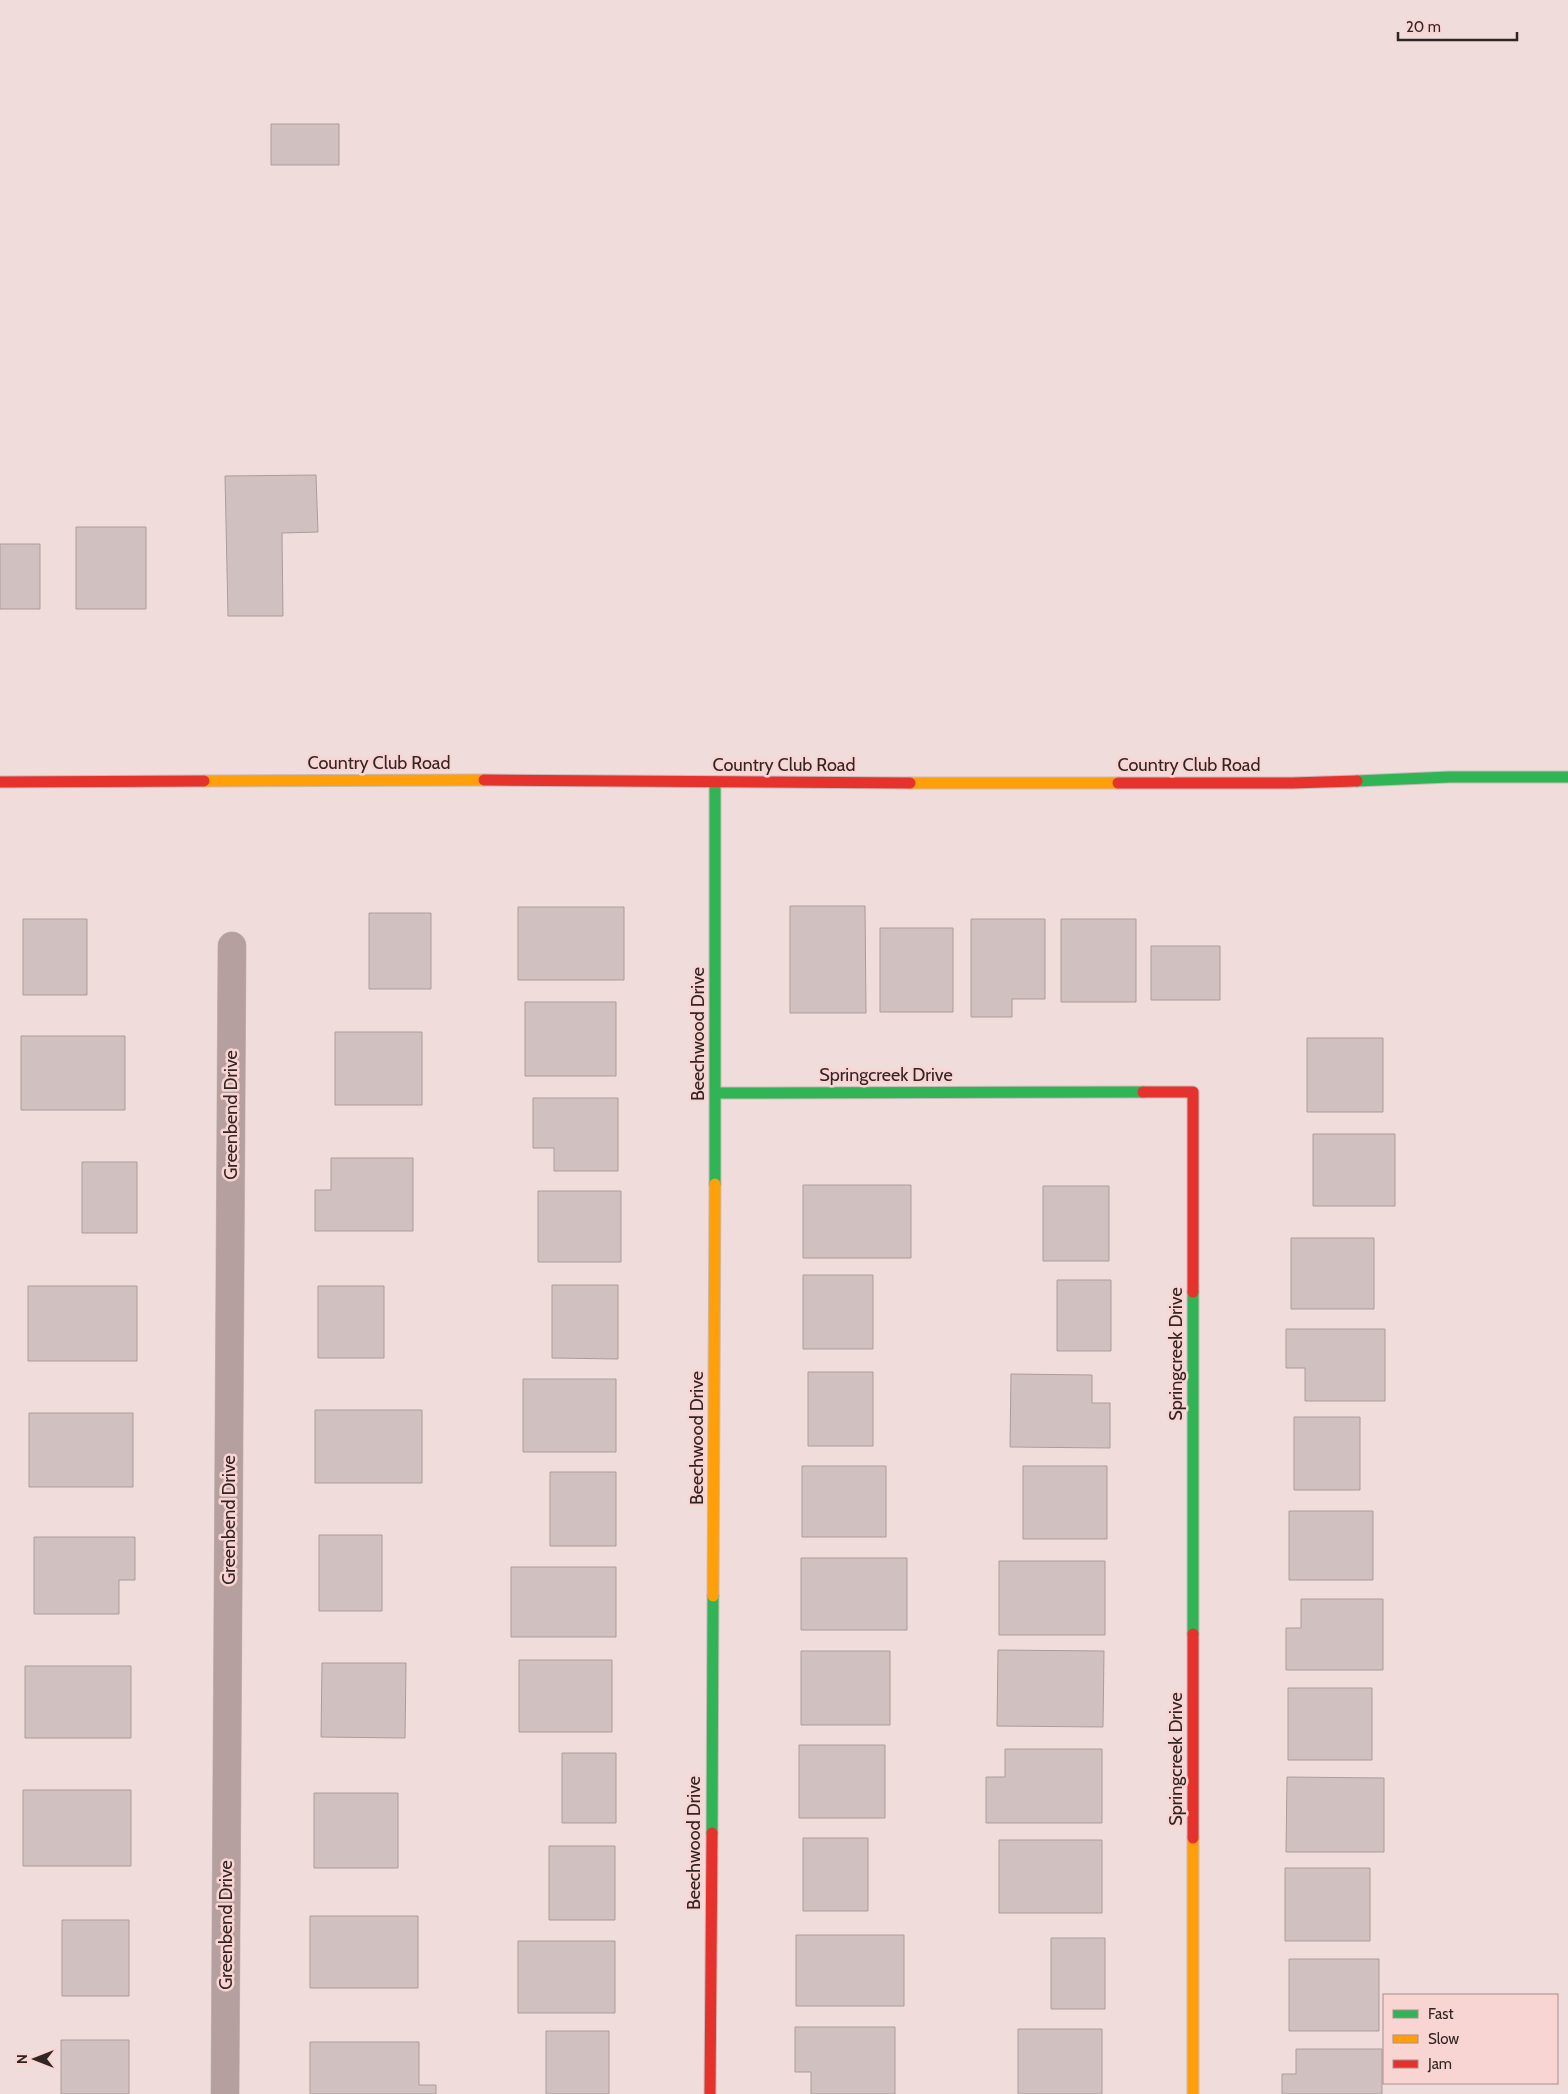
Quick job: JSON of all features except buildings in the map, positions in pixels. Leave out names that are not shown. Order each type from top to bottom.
[{"type":"street","name":"Country Club Road","points":[[0,782],[473,780],[715,783],[1292,783],[1449,778],[1568,778]]},
{"type":"street","name":"Beechwood Drive","points":[[710,2094],[716,1093],[715,783]]},
{"type":"street","name":"Greenbend Drive","points":[[225,2094],[232,946]]},
{"type":"street","name":"Springcreek Drive","points":[[716,1093],[1193,1092],[1193,2094]]},
{"type":"traffic: fast","points":[[1357,781],[1449,777],[1568,777]]},
{"type":"traffic: fast","points":[[715,783],[715,1184]]},
{"type":"traffic: fast","points":[[716,1093],[1143,1092]]},
{"type":"traffic: fast","points":[[1193,1292],[1193,1634]]},
{"type":"traffic: fast","points":[[712,1833],[713,1596]]},
{"type":"traffic: slow","points":[[204,781],[484,780]]},
{"type":"traffic: slow","points":[[910,783],[1118,783]]},
{"type":"traffic: slow","points":[[713,1596],[715,1184]]},
{"type":"traffic: slow","points":[[1193,1838],[1193,2094]]},
{"type":"traffic: jam","points":[[484,780],[910,783]]},
{"type":"traffic: jam","points":[[0,782],[204,781]]},
{"type":"traffic: jam","points":[[1118,783],[1357,781]]},
{"type":"traffic: jam","points":[[1143,1092],[1193,1092],[1193,1292]]},
{"type":"traffic: jam","points":[[1193,1634],[1193,1838]]},
{"type":"traffic: jam","points":[[710,2094],[712,1833]]}]
